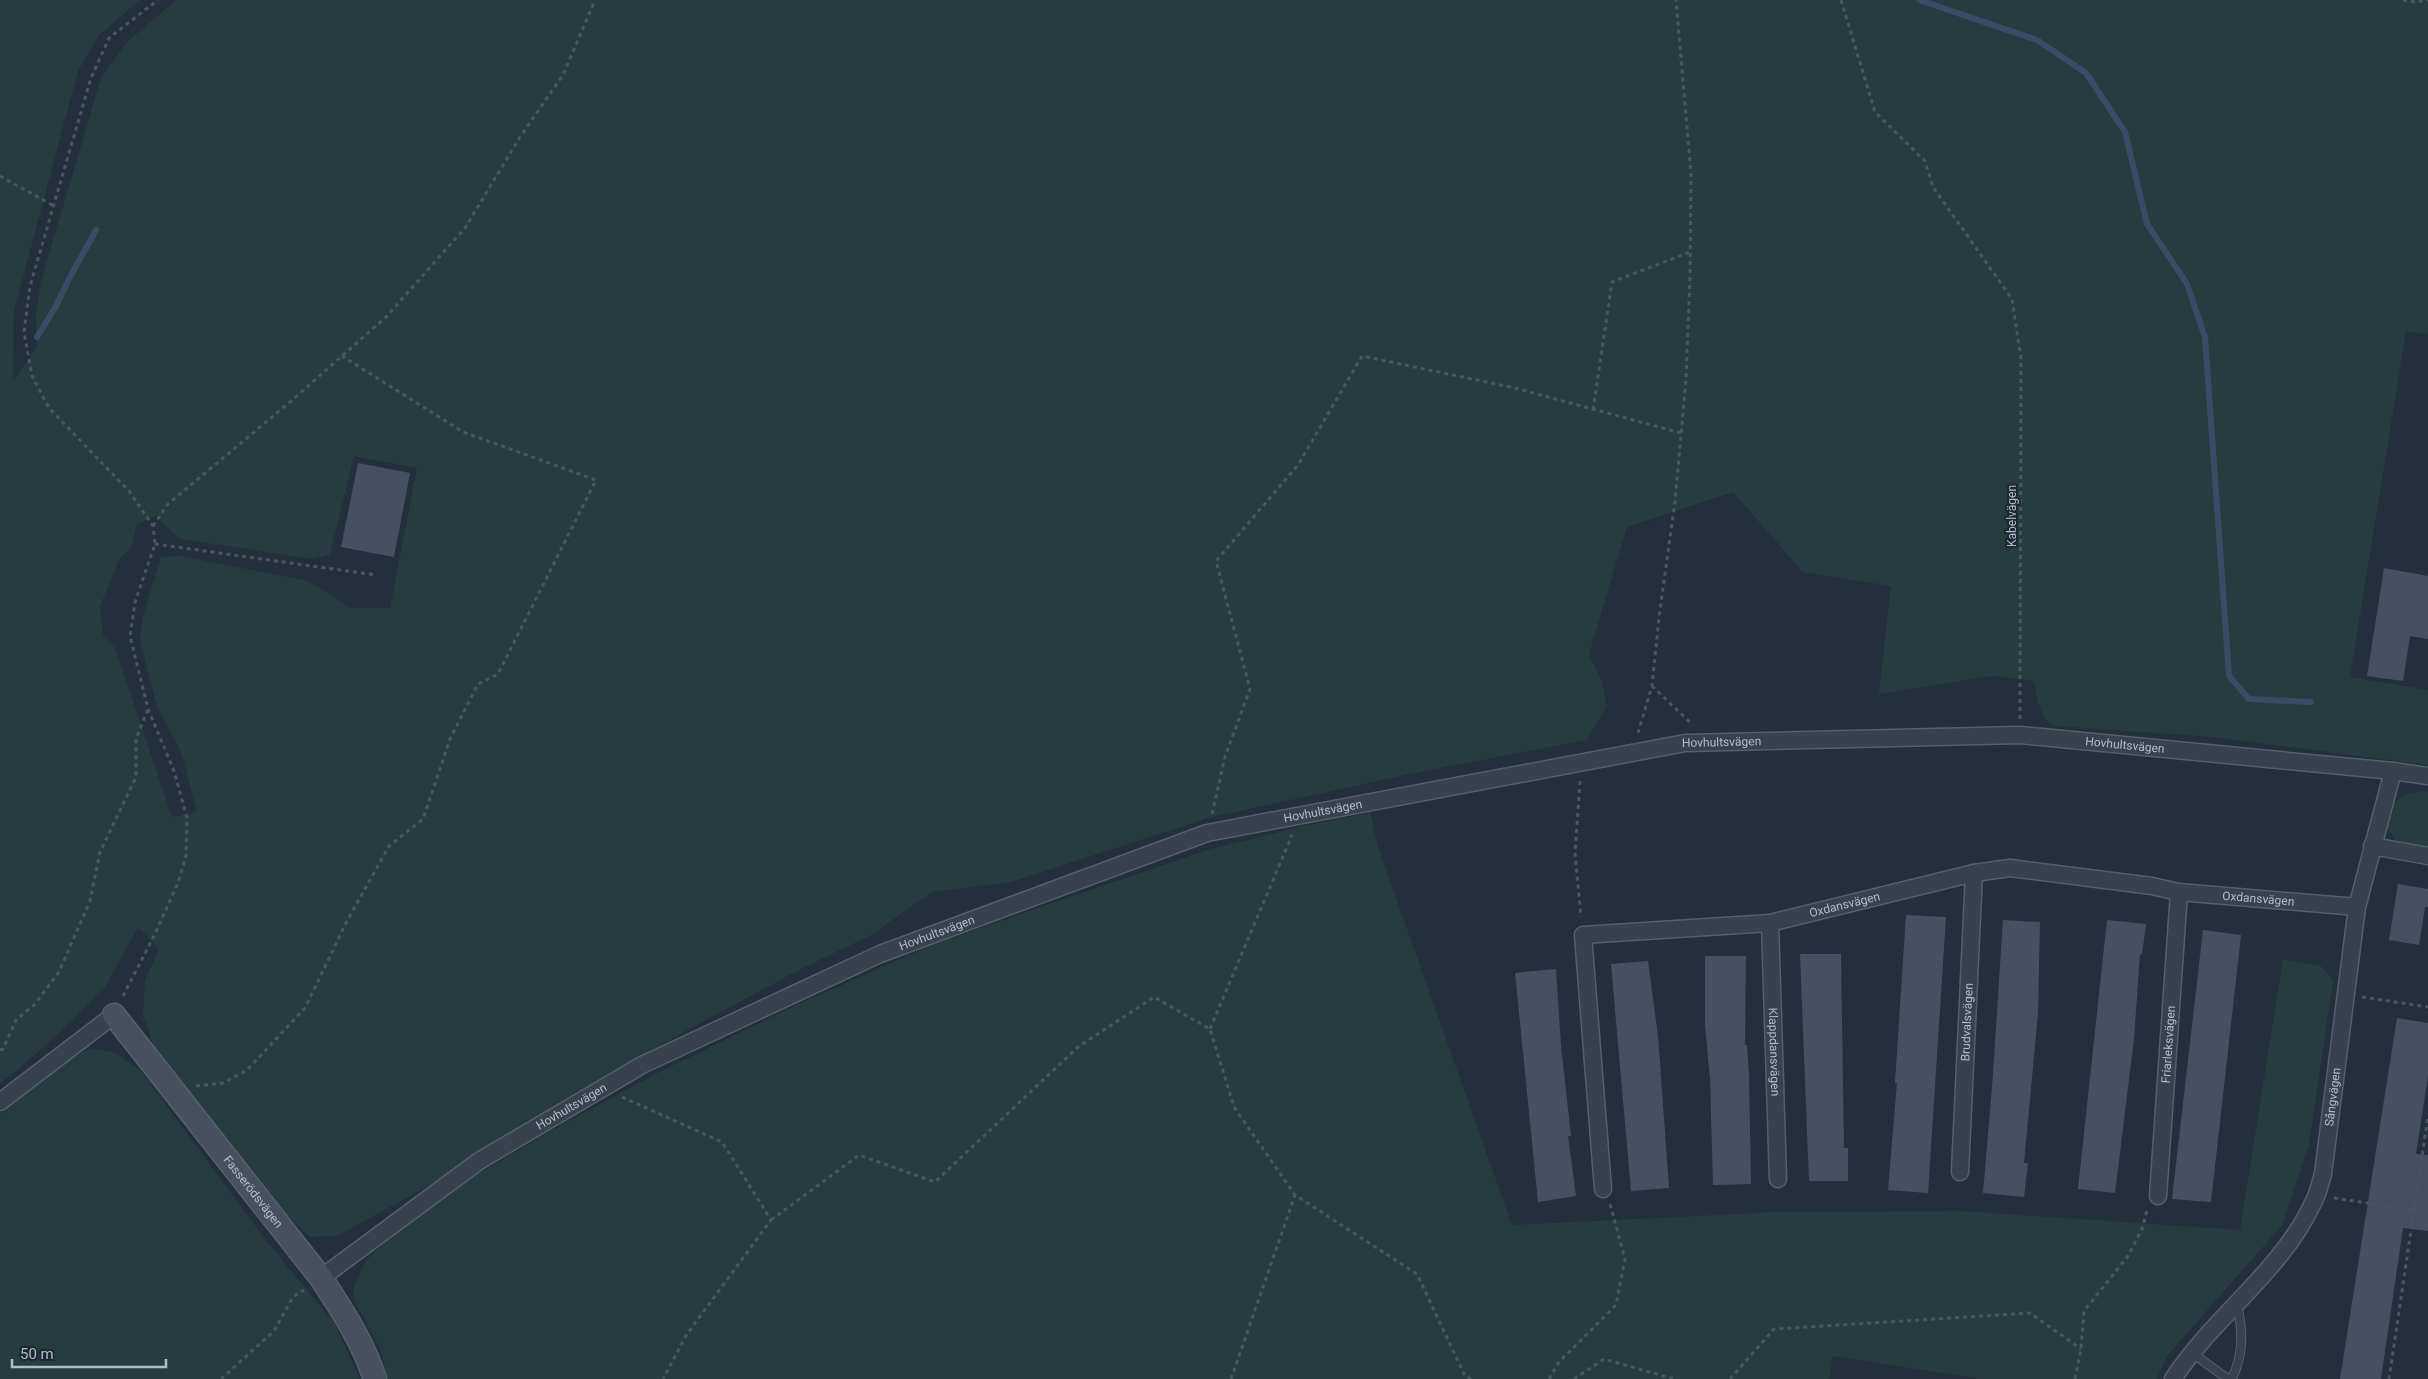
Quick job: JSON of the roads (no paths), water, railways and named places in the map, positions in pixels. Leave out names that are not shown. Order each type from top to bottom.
[{"type":"street","name":"Hovhultsvägen","points":[[321,1278],[480,1161],[642,1065],[880,954],[1207,834],[1685,743],[2020,734],[2393,770],[2428,776]]},
{"type":"street","name":"Sångvägen","points":[[2173,1379],[2192,1353],[2270,1267],[2298,1229],[2316,1195],[2323,1174],[2357,907],[2393,770]]},
{"type":"street","points":[[2372,846],[2428,856]]},
{"type":"street","name":"Oxdansvägen","points":[[1603,1189],[1583,935],[1770,923],[1974,873],[2010,868],[2152,886],[2179,892],[2357,907]]},
{"type":"street","name":"Brudvalsvägen","points":[[1960,1172],[1974,873]]},
{"type":"street","name":"Friarleksvägen","points":[[2158,1196],[2179,892]]},
{"type":"street","name":"Klappdansvägen","points":[[1770,923],[1778,1179]]},
{"type":"street","points":[[0,1102],[114,1015]]},
{"type":"street","name":"Fasserödsvägen","points":[[114,1015],[321,1278],[368,1355],[375,1379]]},
{"type":"lane","points":[[2192,1353],[2230,1379],[2240,1359],[2243,1341],[2237,1302]]},
{"type":"waterway","points":[[1919,0],[2037,40],[2086,73],[2125,132],[2147,224],[2187,284],[2205,337],[2229,676],[2249,699],[2311,702]]},
{"type":"waterway","points":[[37,337],[55,308],[96,230]]}]
